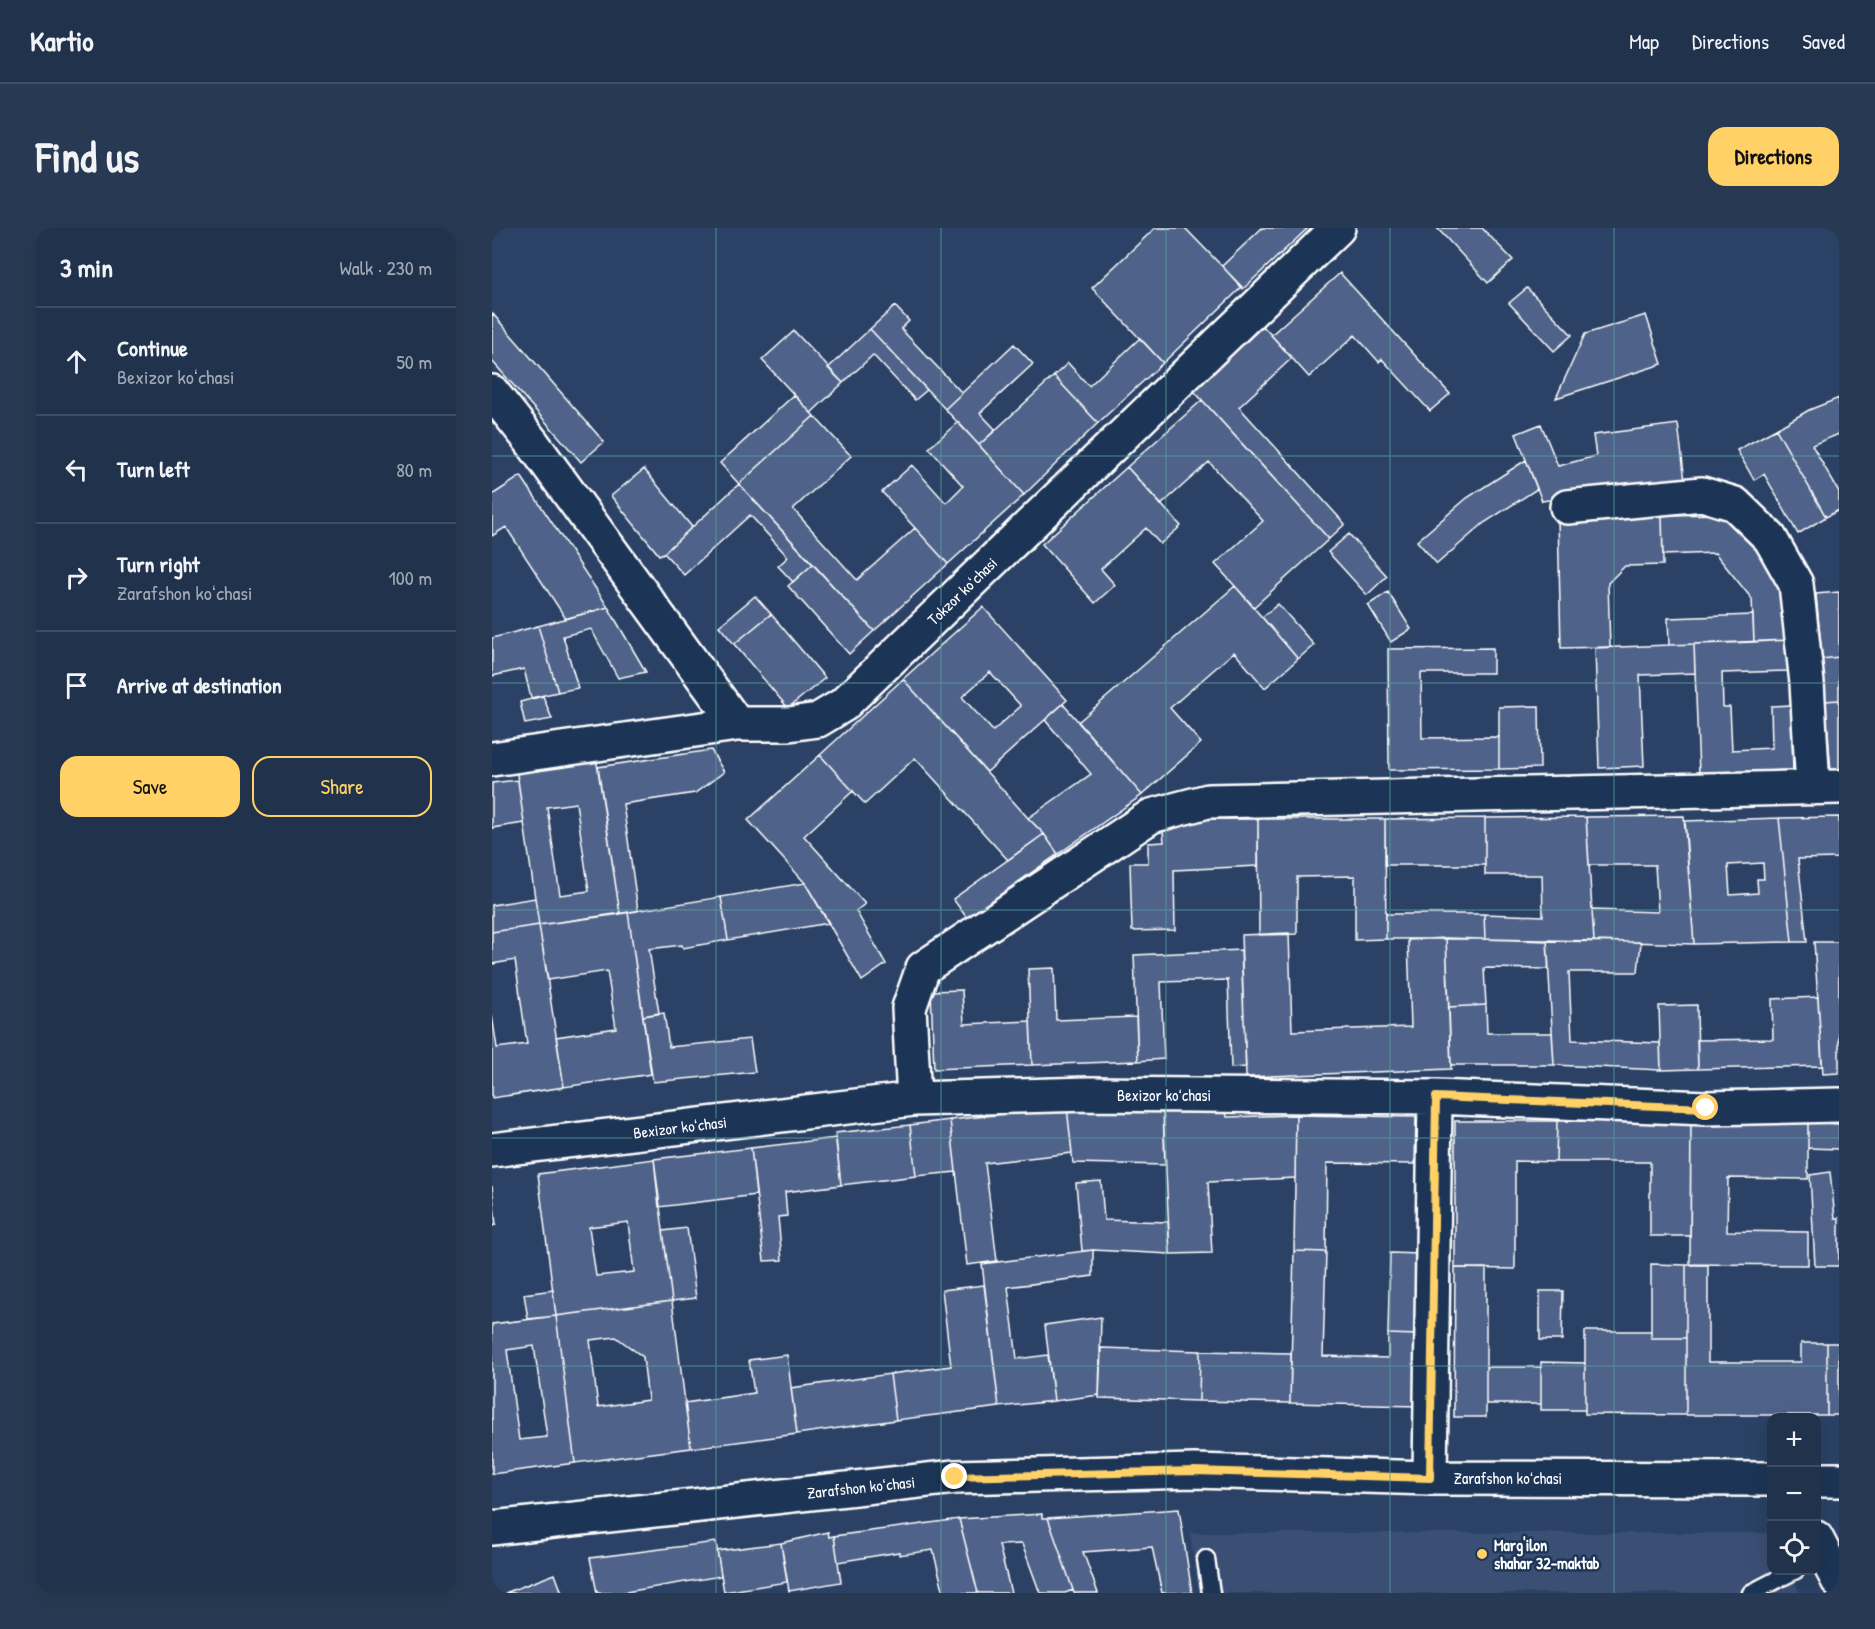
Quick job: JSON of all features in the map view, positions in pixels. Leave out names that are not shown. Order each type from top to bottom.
[{"type":"street","name":"Tokzor koʻchasi","points":[[492,759],[737,724],[789,724],[818,720],[843,705],[1338,228]]},
{"type":"street","points":[[492,392],[531,441],[737,724]]},
{"type":"street","points":[[914,1099],[909,1008],[923,968],[1151,816],[1208,801],[1826,788],[1807,683],[1796,584],[1770,538],[1735,504],[1702,494],[1567,507]]},
{"type":"street","name":"Bexizor koʻchasi","points":[[492,1150],[914,1099],[1089,1094],[1436,1097],[1706,1108],[1839,1105]]},
{"type":"street","points":[[1430,1478],[1436,1097]]},
{"type":"street","name":"Zarafshon koʻchasi","points":[[492,1528],[955,1477],[1194,1471],[1430,1478],[1767,1479]]},
{"type":"street","points":[[1821,1480],[1839,1480]]},
{"type":"lane","points":[[1206,1559],[1210,1593]]},
{"type":"lane","points":[[1751,1593],[1786,1575]]},
{"type":"shaded area","name":"Marg'ilon shahar 32-maktab","points":[[1190,1533],[1767,1533],[1767,1575],[1791,1575],[1800,1593],[1199,1593]]},
{"type":"building","points":[[1155,228],[1185,228],[1242,287],[1163,363],[1092,288]]},
{"type":"building","points":[[1262,228],[1308,228],[1243,289],[1222,266]]},
{"type":"building","points":[[1437,228],[1482,228],[1513,260],[1488,283]]},
{"type":"building","points":[[1340,273],[1450,394],[1430,411],[1382,359],[1379,362],[1355,335],[1309,377],[1271,335]]},
{"type":"building","points":[[1527,288],[1572,335],[1554,351],[1509,303]]},
{"type":"building","points":[[895,306],[909,321],[901,329],[962,393],[945,409],[870,329]]},
{"type":"building","points":[[492,313],[604,442],[581,462],[492,361]]},
{"type":"building","points":[[1646,315],[1662,364],[1556,398],[1585,334]]},
{"type":"building","points":[[1263,326],[1292,358],[1239,407],[1345,524],[1329,539],[1193,390]]},
{"type":"building","points":[[870,329],[927,390],[915,400],[873,355],[843,383],[828,368]]},
{"type":"building","points":[[794,331],[843,383],[811,413],[762,360]]},
{"type":"building","points":[[1140,338],[1163,363],[1098,423],[1054,376],[1068,363],[1089,386]]},
{"type":"building","points":[[1014,344],[1033,364],[980,413],[996,430],[979,445],[945,409]]},
{"type":"building","points":[[1054,376],[1098,423],[1024,495],[979,445]]},
{"type":"building","points":[[794,395],[814,416],[739,484],[720,463]]},
{"type":"building","points":[[1839,398],[1839,434],[1812,445],[1839,492],[1839,510],[1826,517],[1776,429],[1809,410]]},
{"type":"building","points":[[1202,400],[1329,539],[1254,607],[1215,564],[1263,521],[1209,462],[1161,505],[1127,467]]},
{"type":"building","points":[[814,416],[851,456],[793,509],[857,580],[915,528],[948,564],[874,631],[739,484]]},
{"type":"building","points":[[958,422],[1024,495],[948,564],[882,492],[912,465],[946,503],[963,486],[929,448]]},
{"type":"building","points":[[1541,424],[1558,466],[1596,456],[1593,435],[1678,424],[1685,481],[1542,501],[1516,434]]},
{"type":"building","points":[[1776,429],[1826,517],[1798,534],[1764,474],[1754,480],[1737,450]]},
{"type":"building","points":[[1526,460],[1537,489],[1484,523],[1437,564],[1417,541],[1467,498]]},
{"type":"building","points":[[1127,467],[1181,526],[1160,544],[1146,528],[1101,569],[1115,585],[1095,603],[1042,544]]},
{"type":"building","points":[[644,469],[692,527],[659,555],[611,496]]},
{"type":"building","points":[[521,476],[608,607],[566,619],[506,527],[492,536],[492,495]]},
{"type":"building","points":[[739,484],[813,564],[793,582],[778,566],[788,557],[750,515],[684,575],[664,553]]},
{"type":"building","points":[[1730,514],[1784,584],[1789,640],[1754,642],[1752,599],[1715,553],[1663,555],[1662,515]]},
{"type":"building","points":[[1662,515],[1663,565],[1625,566],[1608,583],[1610,647],[1561,648],[1558,518]]},
{"type":"building","points":[[1349,534],[1387,576],[1367,595],[1328,552]]},
{"type":"building","points":[[813,564],[874,631],[849,654],[788,586]]},
{"type":"building","points":[[1235,586],[1298,659],[1265,688],[1234,652],[1170,708],[1201,743],[1142,795],[1078,722]]},
{"type":"building","points":[[1388,592],[1411,629],[1391,642],[1368,605]]},
{"type":"building","points":[[1839,592],[1839,657],[1822,659],[1816,594]]},
{"type":"building","points":[[755,596],[771,614],[734,644],[719,626]]},
{"type":"building","points":[[1278,604],[1314,645],[1298,659],[1262,617]]},
{"type":"building","points":[[608,607],[646,672],[618,678],[591,629],[563,636],[578,688],[558,692],[538,626]]},
{"type":"building","points":[[983,607],[1067,700],[987,772],[903,679]],"holes":[[[990,672],[1021,706],[993,731],[962,697]]]},
{"type":"building","points":[[771,614],[825,678],[788,708],[734,644]]},
{"type":"building","points":[[1753,615],[1754,642],[1669,645],[1668,618]]},
{"type":"building","points":[[538,626],[558,692],[531,698],[524,669],[492,676],[492,638]]},
{"type":"building","points":[[1789,640],[1790,671],[1722,673],[1723,707],[1730,707],[1732,750],[1772,748],[1771,706],[1791,705],[1793,770],[1699,774],[1694,644]]},
{"type":"building","points":[[1694,644],[1695,673],[1640,675],[1644,766],[1599,768],[1595,648]]},
{"type":"building","points":[[1493,648],[1493,673],[1421,673],[1422,738],[1499,737],[1499,769],[1389,770],[1388,649]]},
{"type":"building","points":[[1839,657],[1839,700],[1825,701],[1822,659]]},
{"type":"building","points":[[903,679],[1044,834],[1008,860],[915,758],[865,804],[820,755]]},
{"type":"building","points":[[543,696],[552,719],[525,724],[520,702]]},
{"type":"building","points":[[1839,700],[1839,771],[1831,772],[1825,701]]},
{"type":"building","points":[[1063,704],[1142,795],[1058,854],[1044,834],[1028,818],[1091,774],[1045,720]]},
{"type":"building","points":[[1539,706],[1540,768],[1499,769],[1499,707]]},
{"type":"building","points":[[595,750],[620,914],[539,925],[515,761]],"holes":[[[576,803],[589,891],[560,895],[547,807]]]},
{"type":"building","points":[[711,750],[724,772],[695,793],[623,804],[638,911],[620,914],[598,767]]},
{"type":"building","points":[[820,755],[853,791],[804,836],[865,904],[856,911],[886,964],[862,981],[805,883],[748,820]]},
{"type":"building","points":[[518,780],[524,823],[492,828],[492,783]]},
{"type":"building","points":[[1684,816],[1694,944],[1594,941],[1592,910],[1658,912],[1655,865],[1589,865],[1586,817]]},
{"type":"building","points":[[1586,817],[1594,941],[1485,939],[1484,914],[1543,916],[1542,875],[1485,875],[1485,818]]},
{"type":"building","points":[[1839,817],[1839,858],[1798,859],[1807,942],[1792,942],[1779,818]]},
{"type":"building","points":[[1485,818],[1485,865],[1385,865],[1385,819]]},
{"type":"building","points":[[1779,818],[1792,942],[1694,944],[1685,821]],"holes":[[[1763,863],[1764,879],[1757,879],[1758,893],[1730,895],[1728,865]]]},
{"type":"building","points":[[1196,819],[1258,819],[1258,866],[1174,870],[1175,930],[1132,931],[1130,863],[1148,863],[1148,843],[1164,842],[1163,831]]},
{"type":"building","points":[[1258,819],[1385,819],[1386,939],[1355,940],[1355,876],[1297,877],[1297,934],[1259,935]]},
{"type":"building","points":[[1044,834],[1058,854],[967,918],[953,899]]},
{"type":"building","points":[[805,883],[829,923],[728,940],[721,897]]},
{"type":"building","points":[[721,897],[728,940],[683,948],[682,945],[649,949],[659,1013],[643,1016],[628,912]]},
{"type":"building","points":[[535,898],[539,925],[492,932],[492,905]]},
{"type":"building","points":[[628,912],[651,1074],[564,1087],[556,1037],[616,1028],[607,971],[548,980],[539,925]]},
{"type":"building","points":[[1386,914],[1484,914],[1485,939],[1386,939]]},
{"type":"building","points":[[539,925],[564,1087],[492,1098],[492,1015],[497,1048],[527,1044],[515,960],[492,964],[492,932]]},
{"type":"building","points":[[1289,933],[1292,1031],[1411,1027],[1408,940],[1446,938],[1451,1069],[1246,1077],[1241,935]]},
{"type":"building","points":[[1446,938],[1547,941],[1549,969],[1484,968],[1486,1005],[1449,1007]]},
{"type":"building","points":[[1547,941],[1641,942],[1638,972],[1569,972],[1572,1040],[1660,1043],[1661,1070],[1554,1065]]},
{"type":"building","points":[[1814,942],[1839,942],[1839,1073],[1823,1074]]},
{"type":"building","points":[[1241,950],[1246,1067],[1231,1068],[1228,980],[1161,982],[1164,1059],[1138,1061],[1134,955]]},
{"type":"building","points":[[1054,968],[1056,1020],[1136,1017],[1138,1061],[1032,1065],[1028,969]]},
{"type":"building","points":[[962,990],[964,1024],[1030,1021],[1032,1065],[934,1069],[931,991]]},
{"type":"building","points":[[1818,997],[1822,1066],[1698,1069],[1697,1040],[1773,1039],[1772,999]]},
{"type":"building","points":[[1486,1005],[1487,1033],[1552,1033],[1554,1065],[1451,1065],[1449,1007]]},
{"type":"building","points":[[1697,1005],[1698,1069],[1661,1070],[1659,1006]]},
{"type":"building","points":[[664,1013],[669,1047],[750,1039],[755,1072],[653,1082],[643,1016]]},
{"type":"building","points":[[1067,1107],[1072,1153],[985,1163],[997,1261],[967,1265],[950,1120]]},
{"type":"building","points":[[1067,1107],[1163,1109],[1165,1165],[1073,1163]]},
{"type":"building","points":[[1163,1109],[1226,1112],[1227,1117],[1296,1115],[1295,1178],[1208,1182],[1212,1253],[1170,1254]]},
{"type":"building","points":[[1296,1115],[1416,1117],[1415,1164],[1327,1163],[1326,1252],[1294,1251]]},
{"type":"building","points":[[950,1120],[956,1172],[916,1176],[910,1125]]},
{"type":"building","points":[[1455,1121],[1557,1121],[1556,1162],[1515,1161],[1515,1269],[1455,1268]]},
{"type":"building","points":[[1557,1121],[1691,1121],[1690,1236],[1650,1236],[1650,1162],[1556,1162]]},
{"type":"building","points":[[1691,1121],[1808,1122],[1808,1179],[1728,1178],[1727,1231],[1808,1232],[1808,1265],[1690,1264]]},
{"type":"building","points":[[1808,1122],[1839,1124],[1839,1149],[1808,1148]]},
{"type":"building","points":[[910,1125],[916,1176],[841,1185],[835,1133]]},
{"type":"building","points":[[836,1138],[841,1185],[785,1192],[787,1216],[778,1217],[782,1260],[764,1261],[751,1148]]},
{"type":"building","points":[[751,1148],[756,1195],[659,1207],[654,1159]]},
{"type":"building","points":[[654,1159],[672,1301],[556,1316],[538,1174]],"holes":[[[628,1222],[634,1272],[596,1276],[589,1227]]]},
{"type":"building","points":[[1830,1172],[1835,1218],[1839,1218],[1839,1266],[1815,1266],[1810,1175]]},
{"type":"building","points":[[1101,1181],[1104,1220],[1168,1222],[1170,1254],[1082,1251],[1076,1183]]},
{"type":"building","points":[[492,1186],[496,1225],[492,1226]]},
{"type":"building","points":[[687,1228],[696,1298],[672,1301],[663,1231]]},
{"type":"building","points":[[1093,1250],[1093,1276],[1008,1287],[1017,1359],[1048,1355],[1054,1401],[999,1407],[982,1264]]},
{"type":"building","points":[[1294,1251],[1326,1252],[1323,1356],[1388,1358],[1388,1334],[1418,1335],[1416,1406],[1290,1403]]},
{"type":"building","points":[[1390,1253],[1420,1254],[1418,1335],[1388,1334]]},
{"type":"building","points":[[1651,1264],[1686,1265],[1686,1338],[1651,1338]]},
{"type":"building","points":[[1686,1265],[1708,1265],[1708,1362],[1801,1362],[1801,1343],[1827,1343],[1827,1415],[1767,1413],[1767,1415],[1686,1415]]},
{"type":"building","points":[[1455,1268],[1486,1268],[1486,1417],[1454,1417]]},
{"type":"building","points":[[984,1285],[999,1407],[896,1420],[890,1374],[951,1366],[942,1290]]},
{"type":"building","points":[[553,1290],[556,1316],[528,1319],[524,1294]]},
{"type":"building","points":[[1540,1291],[1563,1291],[1562,1340],[1540,1340]]},
{"type":"building","points":[[672,1301],[691,1448],[575,1463],[556,1316]],"holes":[[[616,1337],[643,1357],[648,1400],[598,1407],[590,1340]]]},
{"type":"building","points":[[556,1316],[575,1463],[492,1474],[492,1324]],"holes":[[[534,1346],[547,1437],[519,1440],[507,1350]]]},
{"type":"building","points":[[1101,1317],[1099,1395],[1054,1401],[1045,1325]]},
{"type":"building","points":[[1585,1331],[1651,1331],[1651,1338],[1686,1338],[1686,1415],[1585,1414]]},
{"type":"building","points":[[1827,1343],[1839,1343],[1839,1415],[1827,1415]]},
{"type":"building","points":[[1101,1348],[1200,1351],[1199,1401],[1099,1398]]},
{"type":"building","points":[[1200,1351],[1291,1353],[1290,1403],[1199,1401]]},
{"type":"building","points":[[787,1355],[797,1434],[691,1448],[685,1403],[754,1393],[749,1360]]},
{"type":"building","points":[[1541,1362],[1585,1363],[1585,1410],[1541,1410]]},
{"type":"building","points":[[1486,1367],[1541,1367],[1541,1404],[1486,1404]]},
{"type":"building","points":[[890,1374],[896,1420],[797,1434],[791,1388]]},
{"type":"building","points":[[1179,1509],[1192,1593],[1162,1593],[1152,1547],[1083,1552],[1098,1593],[1074,1593],[1048,1518]]},
{"type":"building","points":[[1042,1514],[1042,1518],[1048,1518],[1073,1590],[1065,1593],[1040,1593],[1022,1544],[999,1545],[1011,1593],[978,1593],[959,1519]]},
{"type":"building","points":[[959,1519],[978,1593],[944,1593],[933,1550],[899,1555],[899,1552],[838,1562],[834,1536]]},
{"type":"building","points":[[828,1532],[829,1537],[834,1536],[841,1582],[789,1591],[781,1543]]},
{"type":"building","points":[[716,1542],[721,1576],[620,1593],[597,1593],[590,1558]]},
{"type":"building","points":[[781,1543],[787,1582],[724,1592],[717,1551]]},
{"type":"building","points":[[555,1574],[562,1593],[505,1593]]},
{"type":"place","name":"Marg'ilon shahar 32-maktab","points":[[1482,1554]]},
{"type":"route","points":[[955,1477],[1194,1471],[1430,1478],[1436,1097],[1706,1108]]}]
